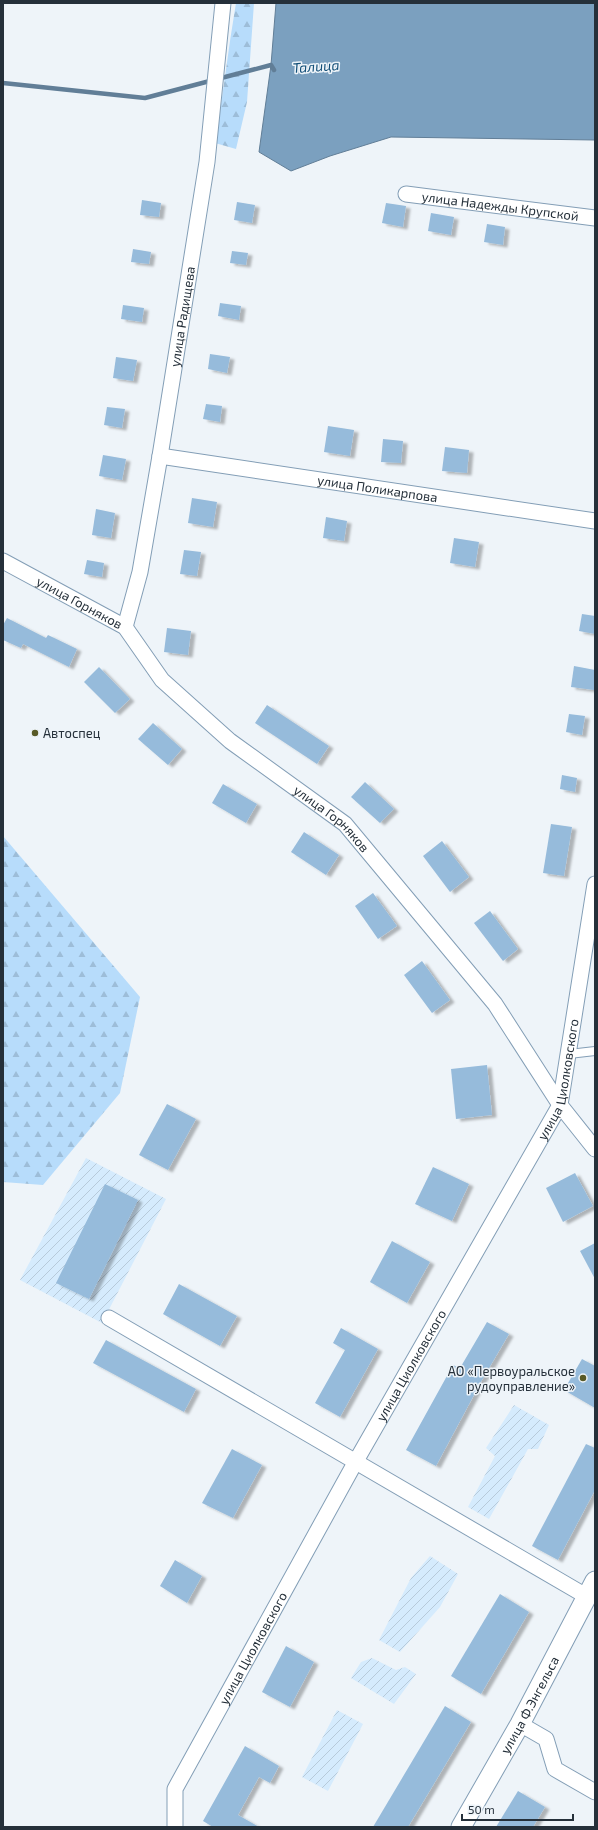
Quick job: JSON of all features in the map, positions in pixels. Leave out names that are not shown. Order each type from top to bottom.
[{"type":"street","name":"улица Радищева","points":[[125,627],[140,572],[207,162],[223,3]]},
{"type":"street","name":"улица Надежды Крупской","points":[[406,194],[595,218]]},
{"type":"street","name":"улица Поликарпова","points":[[160,456],[595,522]]},
{"type":"street","name":"улица Горняков","points":[[3,561],[125,627],[162,680],[230,741],[345,824],[495,1004],[560,1105],[595,1149]]},
{"type":"street","name":"улица Циолковского","points":[[175,1827],[175,1790],[356,1461],[560,1105],[595,884]]},
{"type":"street","points":[[109,1318],[356,1461],[590,1588]]},
{"type":"street","name":"улица Ф.Энгельса","points":[[461,1827],[520,1724],[590,1588]]},
{"type":"street","points":[[520,1724],[546,1739],[554,1769],[595,1792]]},
{"type":"lane","points":[[569,1054],[595,1051]]},
{"type":"shaded area","points":[[86,1158],[166,1199],[102,1323],[20,1280]]},
{"type":"shaded area","points":[[514,1405],[549,1425],[538,1449],[528,1449],[489,1519],[468,1507],[495,1456],[486,1448]]},
{"type":"shaded area","points":[[430,1556],[458,1574],[440,1607],[400,1652],[379,1640],[411,1578]]},
{"type":"shaded area","points":[[372,1658],[396,1670],[405,1667],[416,1674],[394,1704],[351,1678],[361,1662]]},
{"type":"shaded area","points":[[337,1710],[363,1724],[328,1791],[302,1777]]},
{"type":"green space","points":[[236,3],[254,3],[247,102],[236,149],[215,143]]},
{"type":"green space","points":[[3,836],[140,997],[120,1093],[43,1185],[3,1182]]},
{"type":"water","points":[[276,3],[595,3],[595,140],[391,137],[330,156],[291,171],[259,152],[271,65]]},
{"type":"building","points":[[142,200],[161,203],[159,217],[140,215]]},
{"type":"building","points":[[237,202],[255,205],[252,223],[234,220]]},
{"type":"building","points":[[386,203],[406,206],[403,227],[382,223]]},
{"type":"building","points":[[431,213],[454,217],[451,235],[428,231]]},
{"type":"building","points":[[487,224],[505,227],[503,245],[484,242]]},
{"type":"building","points":[[133,249],[151,252],[149,264],[131,262]]},
{"type":"building","points":[[232,251],[248,253],[246,265],[230,263]]},
{"type":"building","points":[[220,303],[241,306],[239,320],[218,316]]},
{"type":"building","points":[[123,305],[144,308],[142,322],[121,319]]},
{"type":"building","points":[[210,354],[230,357],[227,373],[208,369]]},
{"type":"building","points":[[116,357],[137,360],[133,381],[113,378]]},
{"type":"building","points":[[206,404],[222,406],[220,422],[203,419]]},
{"type":"building","points":[[107,407],[125,409],[122,428],[104,425]]},
{"type":"building","points":[[328,426],[354,430],[350,456],[324,452]]},
{"type":"building","points":[[383,439],[403,441],[401,463],[381,462]]},
{"type":"building","points":[[445,447],[469,450],[467,473],[442,471]]},
{"type":"building","points":[[103,455],[126,459],[122,480],[99,476]]},
{"type":"building","points":[[192,498],[217,502],[213,527],[188,523]]},
{"type":"building","points":[[96,509],[115,513],[111,538],[92,535]]},
{"type":"building","points":[[326,517],[347,521],[344,541],[323,538]]},
{"type":"building","points":[[454,538],[479,542],[475,567],[450,563]]},
{"type":"building","points":[[184,550],[201,552],[197,576],[180,574]]},
{"type":"building","points":[[87,560],[104,563],[102,577],[84,574]]},
{"type":"building","points":[[582,614],[595,616],[595,634],[579,631]]},
{"type":"building","points":[[7,618],[46,638],[48,635],[77,649],[69,667],[23,644],[21,648],[3,640],[3,625]]},
{"type":"building","points":[[167,628],[191,631],[188,655],[164,652]]},
{"type":"building","points":[[574,666],[595,670],[594,690],[571,687]]},
{"type":"building","points":[[99,667],[130,699],[115,713],[84,682]]},
{"type":"building","points":[[267,705],[329,746],[317,764],[255,723]]},
{"type":"building","points":[[569,714],[585,716],[582,735],[566,732]]},
{"type":"building","points":[[153,723],[182,749],[168,765],[138,739]]},
{"type":"building","points":[[562,775],[577,778],[575,792],[560,789]]},
{"type":"building","points":[[365,782],[394,809],[380,823],[351,797]]},
{"type":"building","points":[[223,784],[257,804],[246,823],[212,803]]},
{"type":"building","points":[[551,824],[572,827],[564,876],[543,873]]},
{"type":"building","points":[[304,832],[339,855],[326,875],[291,852]]},
{"type":"building","points":[[442,841],[469,877],[450,892],[423,856]]},
{"type":"building","points":[[373,893],[397,926],[378,939],[355,906]]},
{"type":"building","points":[[490,911],[518,949],[503,961],[474,923]]},
{"type":"building","points":[[422,961],[450,1000],[432,1013],[404,975]]},
{"type":"building","points":[[487,1065],[492,1115],[456,1119],[451,1069]]},
{"type":"building","points":[[167,1104],[196,1119],[168,1170],[139,1155]]},
{"type":"building","points":[[433,1167],[469,1184],[452,1221],[415,1204]]},
{"type":"building","points":[[575,1173],[593,1206],[563,1222],[546,1188]]},
{"type":"building","points":[[105,1184],[138,1200],[89,1299],[56,1283]]},
{"type":"building","points":[[392,1241],[430,1262],[407,1303],[370,1282]]},
{"type":"building","points":[[595,1243],[595,1279],[580,1251]]},
{"type":"building","points":[[179,1284],[237,1316],[220,1346],[163,1314]]},
{"type":"building","points":[[487,1322],[509,1334],[482,1380],[436,1466],[406,1450],[453,1365],[460,1368]]},
{"type":"building","points":[[341,1328],[378,1349],[340,1417],[315,1403],[345,1350],[333,1343]]},
{"type":"building","points":[[106,1340],[196,1389],[184,1412],[93,1363]]},
{"type":"building","name":"АО «Первоуральское рудоуправление»","points":[[582,1359],[595,1366],[595,1408],[564,1390]]},
{"type":"building","points":[[586,1444],[595,1448],[595,1490],[558,1560],[532,1546]]},
{"type":"building","points":[[232,1449],[262,1465],[233,1518],[202,1503]]},
{"type":"building","points":[[175,1560],[202,1576],[187,1603],[160,1586]]},
{"type":"building","points":[[500,1594],[529,1612],[481,1694],[451,1676]]},
{"type":"building","points":[[286,1646],[314,1662],[290,1707],[262,1692]]},
{"type":"building","points":[[445,1706],[471,1722],[408,1827],[373,1827]]},
{"type":"building","points":[[245,1746],[279,1766],[270,1783],[259,1777],[238,1815],[259,1827],[213,1827],[203,1821]]},
{"type":"building","points":[[518,1791],[545,1807],[533,1827],[496,1827]]},
{"type":"waterway","name":"Талица","points":[[3,83],[145,98],[271,65],[274,70]]},
{"type":"place","name":"Автоспец","points":[[35,733]]},
{"type":"place","name":"АО «Первоуральское рудоуправление»","points":[[583,1378]]}]
